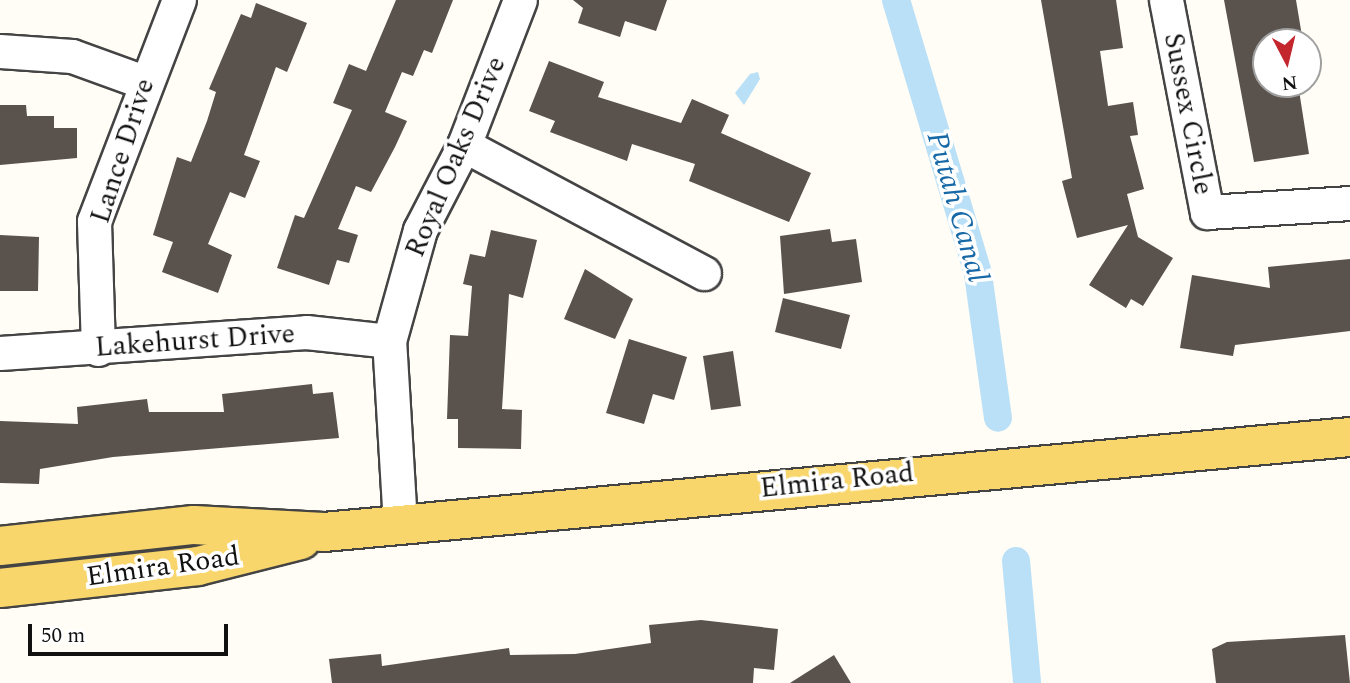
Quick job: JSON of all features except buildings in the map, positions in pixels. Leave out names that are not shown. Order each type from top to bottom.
[{"type":"main road","name":"Elmira Road","points":[[0,546],[194,525],[324,532],[1350,437]]},
{"type":"main road","name":"Elmira Road","points":[[0,588],[198,566],[324,532]]},
{"type":"street","name":"Lance Drive","points":[[98,349],[94,221],[144,82],[179,0]]},
{"type":"street","name":"Royal Oaks Drive","points":[[400,524],[389,341],[420,230],[464,145],[520,0]]},
{"type":"street","name":"Sussex Circle","points":[[1166,0],[1207,212],[1350,203]]},
{"type":"street","points":[[0,51],[72,56],[144,82]]},
{"type":"street","points":[[464,145],[704,273]]},
{"type":"street","name":"Lakehurst Drive","points":[[0,353],[98,349],[306,332],[389,341]]},
{"type":"water","points":[[758,72],[760,79],[744,105],[735,93],[750,74]]},
{"type":"waterway","name":"Putah Canal","points":[[896,0],[978,274],[998,418]]},
{"type":"waterway","name":"Putah Canal","points":[[1016,561],[1027,683]]}]
